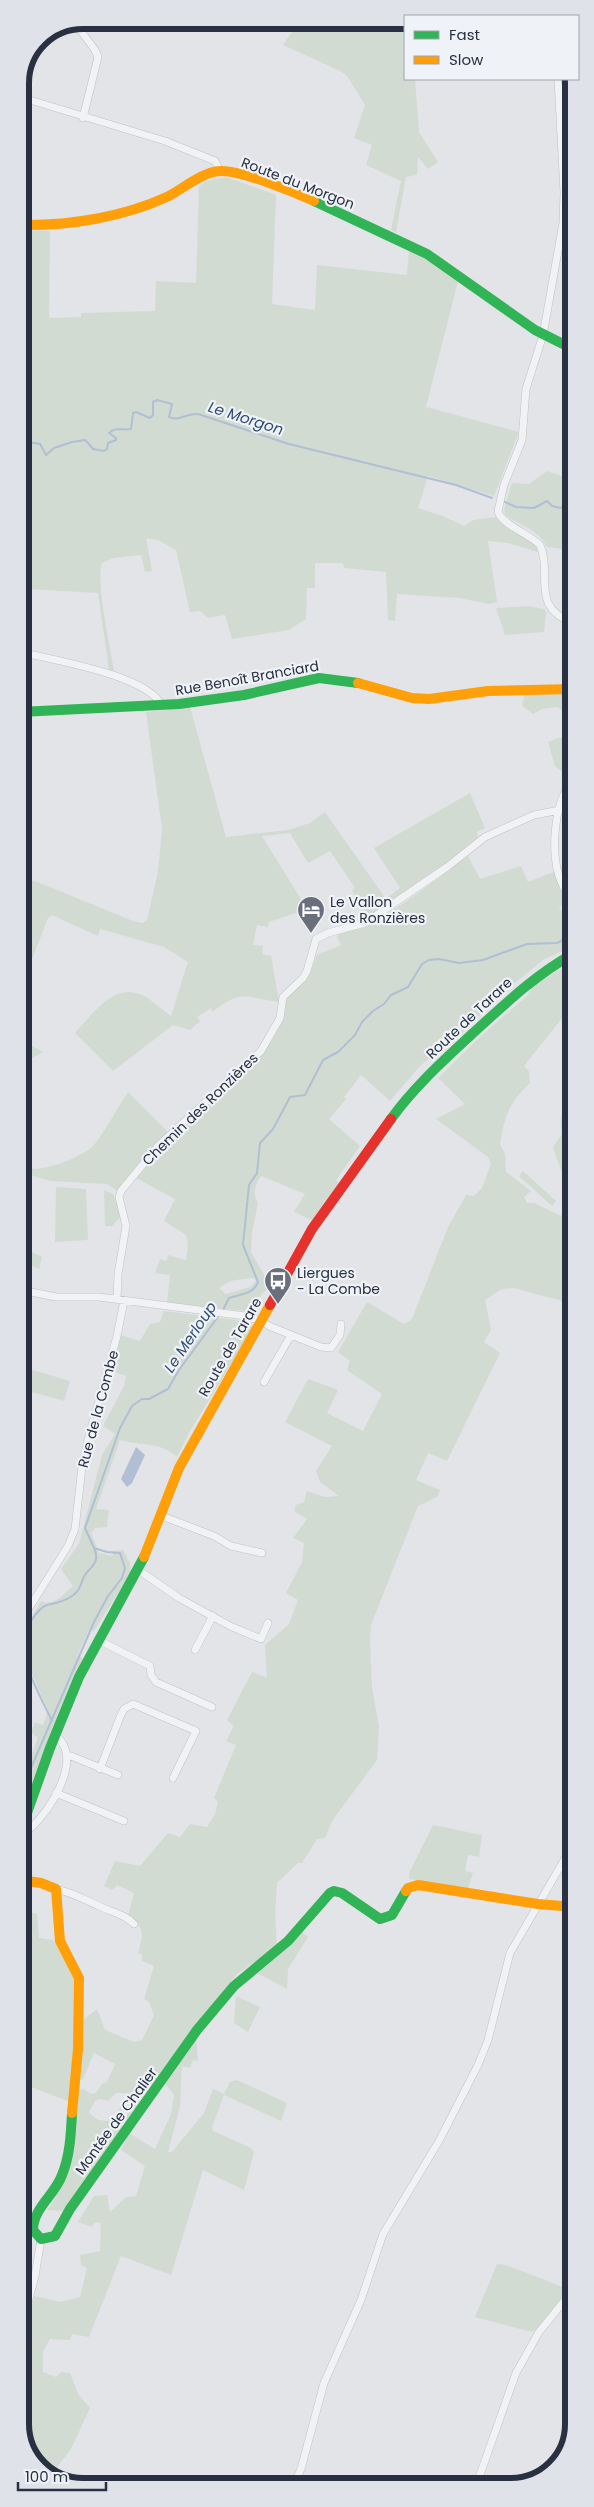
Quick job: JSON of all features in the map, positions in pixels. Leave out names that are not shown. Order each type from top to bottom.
[{"type":"street","points":[[80,29],[98,57],[83,118]]},
{"type":"street","points":[[558,80],[564,192],[563,217],[543,335],[526,389],[522,440],[504,484],[498,511],[504,521],[518,528],[540,545],[547,600],[559,616],[565,619]]},
{"type":"street","points":[[29,100],[83,118],[165,141],[215,161],[220,171]]},
{"type":"street","points":[[559,107],[565,108]]},
{"type":"street","name":"Route du Morgon","points":[[29,225],[54,226],[122,212],[168,196],[210,173],[220,171],[236,173],[312,200],[427,254],[543,335],[565,345]]},
{"type":"street","points":[[29,654],[134,682],[152,693],[162,706]]},
{"type":"street","name":"Rue Benoît Branciard","points":[[29,712],[162,706],[244,695],[320,678],[356,682],[412,698],[429,699],[488,691],[565,689]]},
{"type":"street","points":[[565,795],[555,828],[557,864],[565,890]]},
{"type":"street","name":"Chemin des Ronzières","points":[[121,1300],[118,1274],[126,1226],[119,1197],[121,1191],[158,1146],[261,1051],[280,1018],[283,997],[308,971],[316,939],[328,933],[365,923],[447,867],[485,837],[534,815],[560,810]]},
{"type":"street","name":"Route de Tarare","points":[[29,1805],[79,1677],[137,1570],[162,1516],[176,1476],[191,1444],[312,1230],[404,1102],[441,1062],[503,1004],[565,959]]},
{"type":"street","points":[[29,1292],[63,1298],[90,1296],[228,1314],[262,1321],[291,1336],[321,1347],[331,1348],[340,1335],[341,1324]]},
{"type":"street","name":"Rue de la Combe","points":[[29,1608],[68,1546],[77,1521],[80,1484],[88,1440],[117,1336],[121,1300]]},
{"type":"street","points":[[264,1382],[291,1336]]},
{"type":"street","points":[[162,1516],[214,1536],[231,1546],[262,1553]]},
{"type":"street","points":[[137,1570],[179,1598],[230,1626],[261,1639],[268,1623]]},
{"type":"street","points":[[195,1650],[213,1616]]},
{"type":"street","points":[[98,1640],[150,1666],[151,1676],[156,1682],[212,1707]]},
{"type":"street","points":[[100,1769],[124,1709],[133,1704],[196,1731],[173,1778]]},
{"type":"street","points":[[29,1829],[41,1819],[56,1793],[66,1756],[65,1747],[56,1735]]},
{"type":"street","points":[[66,1756],[71,1756],[118,1775]]},
{"type":"street","points":[[56,1793],[124,1821]]},
{"type":"street","points":[[297,2478],[301,2469],[324,2383],[361,2300],[383,2234],[439,2141],[478,2065],[488,2040],[510,1953],[565,1858]]},
{"type":"street","points":[[29,1881],[82,1896],[99,1906],[129,1918],[134,1924]]},
{"type":"street","name":"Montée de Chalier","points":[[56,1889],[59,1907],[60,1940],[79,1978],[78,2042],[70,2140],[62,2176],[33,2220],[34,2230],[42,2239],[55,2236],[70,2209],[197,2030],[221,2001],[234,1986],[288,1941],[330,1893],[334,1891],[342,1893],[380,1919],[392,1915],[408,1888],[418,1885],[538,1904]]},
{"type":"street","points":[[538,1904],[565,1906]]},
{"type":"street","points":[[29,2299],[42,2239]]},
{"type":"street","points":[[479,2478],[516,2373],[539,2332],[565,2300]]},
{"type":"shaded area","points":[[294,29],[404,29],[404,80],[415,80],[419,132],[438,162],[428,169],[418,157],[417,175],[406,177],[396,232],[391,230],[401,181],[366,165],[372,145],[354,138],[365,105],[347,76],[283,45]]},
{"type":"shaded area","points":[[226,177],[276,195],[272,304],[315,310],[317,265],[407,275],[409,251],[435,263],[458,281],[426,407],[519,432],[494,496],[428,476],[418,508],[443,516],[464,526],[473,520],[495,517],[534,543],[538,552],[508,543],[488,541],[497,602],[489,604],[459,598],[397,594],[395,621],[388,620],[386,572],[344,568],[343,563],[315,563],[315,588],[307,588],[306,619],[289,630],[232,639],[225,615],[208,618],[200,611],[190,612],[176,550],[158,540],[146,538],[152,571],[145,572],[141,555],[114,558],[102,563],[100,571],[102,599],[114,671],[109,670],[98,593],[29,589],[29,230],[50,231],[49,318],[81,317],[81,313],[155,311],[156,281],[196,283],[199,186],[206,181]]},
{"type":"shaded area","points":[[547,471],[565,477],[565,550],[547,547],[535,532],[505,515],[504,509],[512,483],[529,484]]},
{"type":"shaded area","points":[[29,589],[31,652],[29,651]]},
{"type":"shaded area","points":[[530,606],[543,609],[546,612],[544,632],[505,635],[496,608]]},
{"type":"shaded area","points":[[565,693],[565,712],[557,707],[542,709],[533,714],[522,706],[525,694]]},
{"type":"shaded area","points":[[190,707],[226,837],[288,830],[310,823],[325,812],[386,899],[400,888],[374,848],[470,793],[485,828],[477,832],[478,837],[442,867],[370,917],[352,891],[355,888],[330,851],[308,863],[290,833],[262,836],[307,909],[269,922],[268,927],[257,925],[253,945],[263,946],[262,954],[271,956],[279,1002],[244,996],[237,997],[212,1012],[211,1008],[197,1017],[200,1021],[190,1030],[173,1025],[113,1071],[75,1033],[104,1002],[122,993],[132,992],[142,995],[171,1016],[188,962],[164,947],[100,929],[98,936],[52,915],[48,918],[29,967],[29,880],[133,921],[142,923],[147,920],[158,872],[162,829],[146,712]]},
{"type":"shaded area","points":[[565,735],[565,771],[562,772],[555,766],[548,742]]},
{"type":"shaded area","points":[[468,856],[480,879],[521,866],[528,882],[556,871],[565,893],[565,902],[559,907],[565,914],[565,950],[543,960],[500,995],[456,1039],[454,1037],[420,1066],[390,1101],[361,1075],[344,1097],[346,1099],[329,1119],[360,1146],[336,1180],[339,1183],[312,1220],[294,1212],[305,1194],[261,1176],[255,1189],[258,1203],[252,1233],[251,1252],[269,1283],[267,1289],[246,1311],[167,1303],[170,1275],[155,1273],[160,1259],[167,1261],[168,1255],[186,1260],[188,1244],[186,1235],[164,1221],[175,1199],[136,1178],[155,1153],[257,1061],[273,1039],[279,1026],[286,997],[309,976],[317,955],[341,945],[337,937],[339,933],[357,928],[374,920],[423,890]],"holes":[[[250,1278],[254,1278],[256,1281],[250,1287],[226,1294],[219,1288],[230,1281]]]},
{"type":"shaded area","points":[[565,967],[565,1014],[524,1066],[529,1071],[530,1083],[517,1097],[509,1110],[500,1144],[505,1154],[506,1172],[531,1191],[524,1197],[527,1203],[534,1203],[561,1216],[565,1206],[565,1302],[514,1288],[502,1289],[485,1300],[491,1330],[484,1342],[500,1353],[447,1461],[428,1453],[416,1480],[440,1490],[437,1497],[418,1506],[371,1625],[372,1687],[379,1727],[377,1760],[332,1821],[325,1838],[317,1839],[302,1863],[298,1863],[277,1883],[275,1913],[277,1947],[237,1974],[194,2028],[126,2126],[129,2097],[126,2093],[116,2093],[108,2101],[100,2099],[95,2101],[89,2112],[102,2121],[113,2121],[122,2104],[124,2111],[122,2130],[66,2211],[47,2210],[62,2184],[66,2169],[70,2153],[78,2090],[84,2089],[91,2094],[96,2093],[102,2084],[107,2082],[115,2064],[94,2053],[83,2079],[79,2081],[83,2020],[97,2009],[105,2030],[134,2042],[142,2040],[154,2015],[149,2002],[144,1999],[154,1966],[142,1961],[142,1954],[138,1953],[142,1932],[138,1924],[128,1916],[134,1893],[117,1885],[112,1890],[104,1886],[115,1861],[140,1866],[168,1833],[180,1837],[190,1824],[207,1827],[215,1814],[218,1802],[214,1798],[236,1745],[226,1741],[234,1726],[227,1720],[252,1672],[267,1678],[265,1645],[289,1624],[298,1600],[286,1593],[302,1562],[304,1543],[293,1538],[307,1519],[294,1511],[296,1505],[304,1502],[307,1491],[325,1497],[339,1496],[320,1482],[316,1471],[332,1446],[285,1422],[308,1379],[338,1390],[327,1413],[363,1431],[382,1394],[347,1370],[350,1361],[338,1352],[367,1302],[404,1324],[412,1319],[448,1227],[466,1195],[474,1196],[482,1188],[491,1164],[488,1157],[436,1119],[465,1104],[438,1078],[482,1035],[527,996],[533,986]]},
{"type":"shaded area","points":[[29,1044],[43,1052],[29,1060]]},
{"type":"shaded area","points":[[128,1092],[168,1132],[145,1156],[117,1191],[107,1184],[50,1181],[29,1174],[29,1168],[36,1169],[57,1165],[92,1147],[101,1136]]},
{"type":"shaded area","points":[[565,1108],[565,1181],[553,1147],[562,1134],[561,1120]]},
{"type":"shaded area","points":[[523,1171],[556,1201],[552,1206],[519,1176]]},
{"type":"shaded area","points":[[56,1187],[86,1189],[88,1240],[55,1242]]},
{"type":"shaded area","points":[[104,1190],[113,1194],[121,1216],[112,1226],[105,1226]]},
{"type":"shaded area","points":[[29,1251],[42,1257],[39,1269],[29,1265]]},
{"type":"shaded area","points":[[164,1311],[251,1322],[253,1328],[190,1431],[177,1457],[164,1448],[120,1440],[96,1509],[109,1510],[107,1527],[95,1528],[91,1533],[99,1553],[113,1556],[112,1551],[123,1550],[130,1563],[131,1573],[94,1631],[89,1630],[77,1656],[83,1658],[29,1790],[29,1761],[38,1738],[31,1732],[35,1722],[43,1725],[48,1710],[29,1665],[29,1622],[41,1601],[54,1601],[73,1586],[61,1569],[79,1544],[102,1455],[115,1434],[103,1426],[124,1386],[126,1376],[112,1371],[121,1335],[140,1341],[150,1324],[160,1322]]},
{"type":"shaded area","points":[[29,1369],[70,1381],[64,1401],[29,1391]]},
{"type":"shaded area","points":[[433,1825],[482,1835],[479,1857],[468,1855],[465,1871],[473,1873],[468,1889],[409,1879],[410,1871]]},
{"type":"shaded area","points":[[29,1912],[37,1914],[39,1938],[53,1940],[74,1974],[75,2054],[70,2102],[29,2086]]},
{"type":"shaded area","points":[[302,1932],[308,1937],[288,1969],[287,1989],[255,1972]]},
{"type":"shaded area","points":[[236,1996],[260,2007],[248,2032],[234,2023]]},
{"type":"shaded area","points":[[196,2035],[198,2061],[193,2060],[190,2068],[182,2066],[180,2107],[168,2152],[172,2152],[204,2113],[213,2089],[224,2094],[230,2082],[237,2080],[287,2103],[281,2121],[224,2095],[212,2127],[213,2131],[251,2148],[254,2152],[244,2190],[203,2170],[171,2275],[121,2256],[89,2337],[72,2334],[70,2340],[50,2339],[43,2351],[43,2372],[56,2377],[61,2372],[70,2373],[78,2394],[90,2408],[71,2449],[55,2470],[42,2460],[33,2445],[30,2435],[29,2314],[35,2296],[61,2302],[80,2297],[87,2268],[81,2265],[80,2255],[100,2251],[101,2223],[95,2222],[92,2227],[78,2222],[94,2196],[107,2195],[110,2212],[126,2197],[136,2196],[145,2166],[121,2150],[129,2133],[155,2149],[171,2114],[174,2095],[164,2082]]},
{"type":"shaded area","points":[[497,2264],[506,2265],[565,2288],[565,2293],[538,2328],[532,2332],[475,2317]]},
{"type":"water","points":[[136,1447],[145,1455],[132,1483],[127,1487],[121,1479]]},
{"type":"waterway","name":"Le Morgon","points":[[29,442],[40,444],[46,455],[54,448],[85,440],[93,449],[104,451],[107,449],[108,443],[116,440],[109,433],[117,429],[131,429],[133,413],[136,412],[150,418],[153,415],[153,402],[157,400],[172,404],[169,417],[172,418],[198,414],[289,444],[456,485],[492,498]]},
{"type":"waterway","name":"Le Morgon","points":[[503,501],[516,507],[534,508],[547,501],[552,506],[561,508],[565,503]]},
{"type":"waterway","name":"Le Merloup","points":[[223,1310],[229,1298],[250,1291],[258,1282],[243,1245],[249,1185],[257,1173],[260,1143],[273,1129],[290,1097],[305,1095],[323,1060],[338,1052],[355,1035],[362,1022],[373,1011],[384,1004],[391,995],[408,987],[422,964],[429,960],[439,959],[459,963],[483,960],[527,944],[557,943],[563,940],[565,936]]},
{"type":"waterway","name":"Le Merloup","points":[[29,1772],[94,1622],[108,1596],[122,1578],[125,1568],[120,1553],[94,1548],[85,1528],[120,1428],[132,1406],[142,1399],[149,1399],[168,1389],[179,1370],[220,1314]]},
{"type":"waterway","points":[[29,1624],[43,1607],[66,1600],[76,1593],[85,1574],[96,1561],[94,1548]]},
{"type":"waterway","points":[[29,1671],[52,1721]]},
{"type":"traffic: fast","points":[[314,201],[427,254],[535,330],[565,345]]},
{"type":"traffic: fast","points":[[29,712],[179,704],[244,695],[319,678],[358,683]]},
{"type":"traffic: fast","points":[[391,1119],[409,1096],[450,1054],[520,991],[565,959]]},
{"type":"traffic: fast","points":[[29,1807],[50,1748],[79,1677],[144,1557]]},
{"type":"traffic: fast","points":[[72,2113],[70,2144],[65,2168],[55,2189],[40,2208],[34,2222],[33,2230],[41,2239],[55,2236],[70,2209],[197,2030],[234,1986],[288,1941],[330,1893],[334,1891],[342,1893],[380,1919],[392,1915],[406,1891]]},
{"type":"traffic: slow","points":[[29,225],[77,222],[134,210],[169,196],[200,177],[220,171],[254,178],[314,201]]},
{"type":"traffic: slow","points":[[358,683],[412,698],[429,699],[488,691],[565,689]]},
{"type":"traffic: slow","points":[[144,1557],[179,1468],[270,1305]]},
{"type":"traffic: slow","points":[[29,1881],[41,1883],[56,1889],[60,1941],[79,1978],[78,2049],[72,2113]]},
{"type":"traffic: slow","points":[[406,1891],[408,1888],[418,1885],[538,1904],[565,1906]]},
{"type":"traffic: jam","points":[[270,1305],[312,1229],[391,1119]]},
{"type":"place","name":"Le Vallon des Ronzières","points":[[311,934]]},
{"type":"place","name":"Liergues - La Combe","points":[[278,1305]]}]
